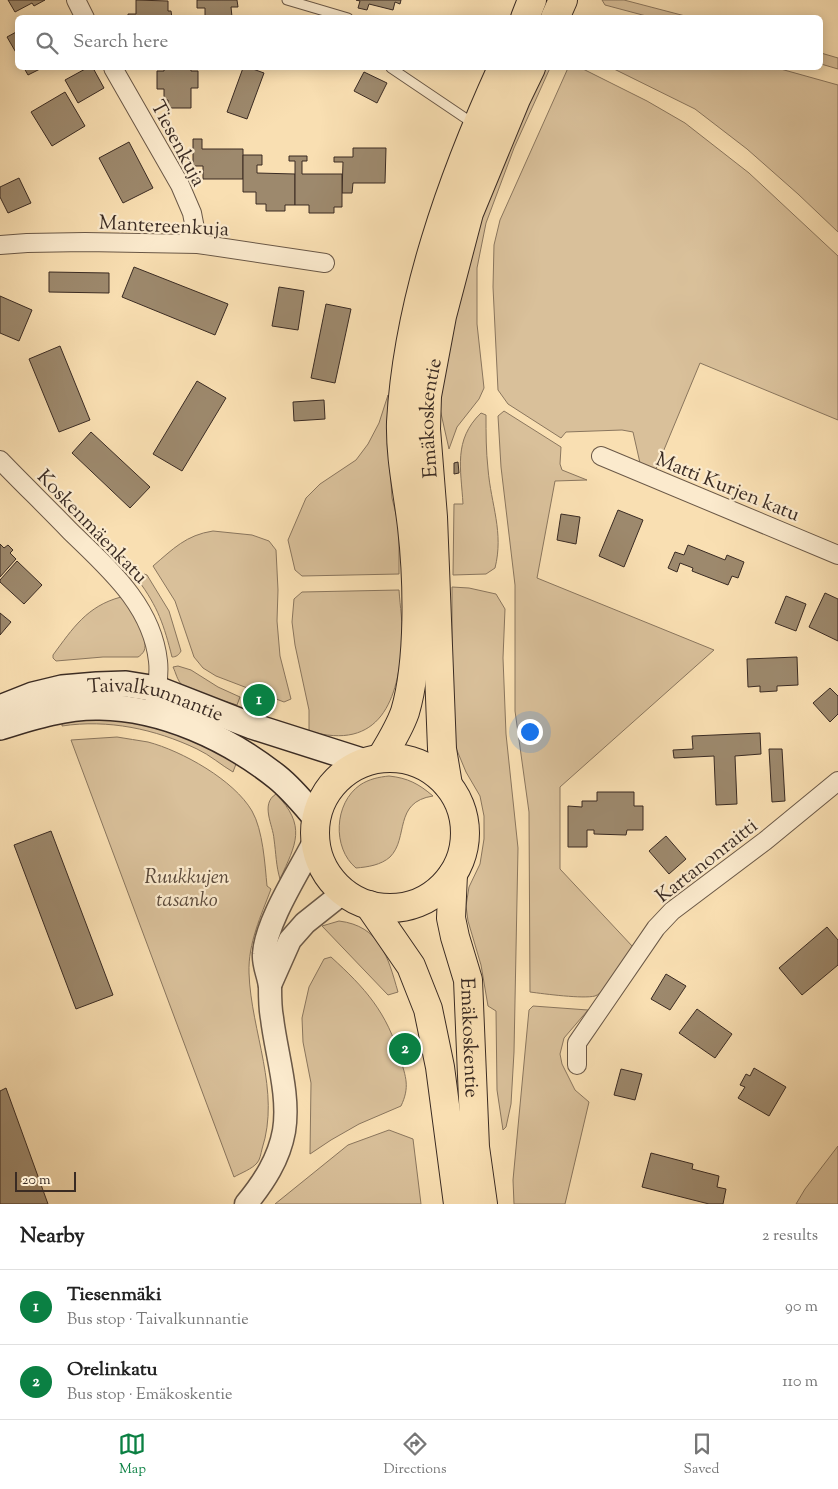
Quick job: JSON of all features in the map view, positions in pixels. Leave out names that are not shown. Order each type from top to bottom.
[{"type":"main road","points":[[525,15],[532,0]]},
{"type":"main road","points":[[556,15],[563,0]]},
{"type":"main road","name":"Emäkoskentie","points":[[373,760],[397,731],[405,712],[412,676],[416,629],[412,536],[402,454],[401,423],[406,363],[417,305],[428,264],[476,126],[501,70]]},
{"type":"main road","name":"Emäkoskentie","points":[[448,785],[442,749],[433,517],[426,429],[427,396],[442,316],[469,213],[530,70]]},
{"type":"main road","name":"Taivalkunnantie","points":[[0,708],[33,695],[62,688],[126,684],[157,689],[252,726],[373,760]]},
{"type":"main road","name":"Taivalkunnantie","points":[[0,727],[64,710],[99,707],[126,709],[152,714],[192,727],[253,760],[298,797],[316,829]]},
{"type":"main road","points":[[399,758],[418,763],[434,772],[448,785],[458,801],[464,819],[465,838],[462,857],[453,874],[437,892],[416,903],[393,908],[369,905],[356,900],[333,881],[324,869],[318,855],[316,829],[324,798],[337,780],[350,770],[373,760],[399,758]]},
{"type":"main road","name":"Emäkoskentie","points":[[453,874],[451,918],[454,937],[468,980],[475,1147],[483,1204]]},
{"type":"main road","name":"Emäkoskentie","points":[[369,905],[411,966],[428,1009],[440,1067],[458,1204]]},
{"type":"street","points":[[76,0],[84,15]]},
{"type":"street","name":"Tiesenkuja","points":[[114,70],[180,185],[192,213],[198,244]]},
{"type":"street","name":"Mantereenkuja","points":[[0,245],[27,242],[198,244],[324,263]]},
{"type":"street","name":"Matti Kurjen katu","points":[[601,456],[838,555]]},
{"type":"street","name":"Koskenmäenkatu","points":[[0,460],[123,584],[143,613],[152,632],[158,662],[157,689],[152,714]]},
{"type":"street","name":"Kartanonraitti","points":[[577,1064],[578,1043],[651,935],[672,911],[765,841],[838,781]]},
{"type":"street","points":[[246,1204],[261,1187],[269,1172],[276,1158],[284,1131],[284,1095],[272,1018],[270,985],[264,956],[266,938],[316,829]]},
{"type":"street","points":[[270,985],[290,940],[305,923],[344,892]]},
{"type":"lane","points":[[287,0],[338,15]]},
{"type":"lane","points":[[394,70],[476,126]]},
{"type":"green space","points":[[602,0],[624,0],[681,15],[642,15],[605,5]]},
{"type":"green space","points":[[823,54],[838,58],[838,69],[823,65]]},
{"type":"green space","points":[[540,70],[549,70],[514,148],[486,223],[477,268],[477,324],[484,388],[479,399],[457,427],[449,449],[440,409],[443,345],[469,245]]},
{"type":"green space","points":[[567,70],[585,70],[647,101],[685,123],[749,173],[838,256],[838,420],[700,363],[656,469],[640,463],[633,432],[622,430],[566,432],[561,438],[508,404],[498,390],[493,287],[494,245],[500,220]]},
{"type":"green space","points":[[616,70],[784,70],[838,85],[838,232],[747,149],[695,109]]},
{"type":"green space","points":[[388,395],[392,498],[399,526],[399,574],[302,576],[295,570],[288,540],[306,498],[320,484],[356,460],[368,444],[379,423]]},
{"type":"green space","points":[[504,411],[561,447],[560,464],[562,470],[587,480],[555,481],[537,578],[714,650],[560,787],[560,869],[633,947],[605,988],[595,996],[589,997],[530,992],[529,812],[515,711],[515,585],[501,467],[498,416]]},
{"type":"green space","points":[[481,413],[486,415],[487,462],[498,530],[495,568],[486,574],[453,575],[454,504],[463,504],[460,467],[462,444],[472,423]]},
{"type":"green space","points":[[213,531],[252,535],[269,541],[276,550],[277,621],[280,656],[291,699],[284,702],[216,676],[203,668],[194,657],[175,601],[153,566],[187,539]]},
{"type":"green space","points":[[144,574],[147,575],[169,611],[181,651],[176,656],[172,657],[160,617],[138,580]]},
{"type":"green space","points":[[452,587],[469,588],[496,594],[505,609],[503,658],[506,734],[518,848],[514,1052],[511,1104],[506,1127],[503,1130],[497,1090],[496,1011],[488,1006],[481,965],[468,921],[466,906],[469,887],[480,864],[484,839],[484,816],[480,796],[466,772],[456,748],[452,718]]},
{"type":"green space","points":[[399,590],[402,621],[400,662],[390,701],[381,716],[369,727],[353,734],[333,736],[309,731],[309,710],[292,622],[294,599],[302,592]]},
{"type":"green space","points":[[121,597],[138,623],[144,638],[144,651],[141,655],[138,657],[103,657],[56,661],[53,658],[60,645],[82,619],[99,606]]},
{"type":"green space","points":[[178,666],[191,670],[218,687],[240,697],[237,705],[200,695],[187,689],[179,681],[173,667]]},
{"type":"green space","points":[[105,716],[187,733],[236,764],[233,772],[197,749],[148,731],[131,727],[97,724],[62,726],[62,718]]},
{"type":"green space","name":"Ruukkujen tasanko","points":[[117,737],[161,746],[206,768],[233,788],[244,800],[252,811],[259,828],[267,886],[271,889],[253,940],[249,973],[251,995],[267,1083],[267,1127],[258,1162],[234,1177],[71,740]]},
{"type":"green space","points":[[389,776],[413,782],[433,796],[412,805],[407,813],[396,849],[390,857],[378,864],[356,868],[348,859],[343,849],[339,826],[341,814],[351,793],[360,785],[367,781]]},
{"type":"green space","points":[[276,794],[286,805],[292,816],[296,835],[294,845],[280,879],[268,809],[271,798]]},
{"type":"green space","points":[[339,921],[353,924],[373,936],[386,955],[398,992],[388,995],[322,926]]},
{"type":"green space","points":[[331,957],[364,990],[389,1027],[404,1071],[406,1087],[401,1106],[359,1124],[310,1154],[311,1083],[303,1042],[302,1018],[309,987],[324,959]]},
{"type":"green space","points":[[533,1006],[588,1010],[564,1038],[560,1054],[562,1064],[575,1090],[589,1102],[565,1204],[514,1204],[513,1180],[529,1010]]},
{"type":"green space","points":[[389,1130],[413,1139],[421,1204],[275,1204],[348,1145]]},
{"type":"green space","points":[[838,1146],[838,1204],[796,1204],[805,1189]]},
{"type":"building","points":[[8,0],[45,0],[34,6],[32,3],[15,12]]},
{"type":"building","points":[[136,0],[168,1],[168,11],[171,11],[172,15],[128,15],[136,14]]},
{"type":"building","points":[[197,0],[237,0],[238,7],[231,7],[232,15],[205,15],[205,8],[197,8]]},
{"type":"building","points":[[356,0],[401,0],[400,4],[395,2],[393,10],[369,4],[367,10],[358,8],[360,1]]},
{"type":"building","points":[[15,33],[15,51],[7,37]]},
{"type":"building","points":[[25,70],[38,70],[28,75]]},
{"type":"building","points":[[83,70],[94,70],[104,88],[78,103],[65,80]]},
{"type":"building","points":[[242,70],[256,70],[264,73],[247,119],[227,112]]},
{"type":"building","points":[[157,71],[198,71],[198,88],[191,88],[191,108],[168,108],[168,100],[164,100],[164,89],[157,89]]},
{"type":"building","points":[[364,72],[387,83],[377,103],[354,91]]},
{"type":"building","points":[[65,92],[85,126],[52,146],[31,112]]},
{"type":"building","points":[[193,139],[202,139],[202,149],[243,149],[243,179],[203,179],[203,166],[193,166]]},
{"type":"building","points":[[129,142],[153,188],[123,203],[99,158]]},
{"type":"building","points":[[353,148],[386,148],[385,183],[353,183],[352,193],[342,193],[343,162],[334,162],[334,157],[353,157]]},
{"type":"building","points":[[243,155],[262,155],[262,165],[257,165],[257,173],[295,174],[295,205],[285,205],[285,211],[266,211],[266,204],[256,204],[256,192],[243,192]]},
{"type":"building","points":[[289,156],[307,156],[307,161],[302,161],[302,174],[342,174],[342,207],[334,207],[334,213],[309,213],[309,205],[295,205],[295,161],[289,161]]},
{"type":"building","points":[[19,178],[31,203],[8,213],[0,197],[0,187]]},
{"type":"building","points":[[134,267],[228,304],[215,335],[122,297]]},
{"type":"building","points":[[49,272],[109,273],[109,293],[49,292]]},
{"type":"building","points":[[279,287],[304,291],[298,330],[272,326]]},
{"type":"building","points":[[0,296],[32,310],[19,341],[0,333]]},
{"type":"building","points":[[326,304],[351,309],[335,383],[311,378]]},
{"type":"building","points":[[60,346],[90,420],[59,432],[29,359]]},
{"type":"building","points":[[197,381],[226,398],[182,471],[153,454]]},
{"type":"building","points":[[324,400],[325,419],[294,421],[293,402]]},
{"type":"building","points":[[91,432],[150,487],[130,508],[72,453]]},
{"type":"building","points":[[458,462],[459,473],[454,474],[454,463]]},
{"type":"building","points":[[618,510],[643,520],[624,567],[599,556]]},
{"type":"building","points":[[561,514],[580,517],[576,544],[557,540]]},
{"type":"building","points":[[0,544],[4,548],[8,545],[13,550],[10,553],[16,559],[0,577]]},
{"type":"building","points":[[688,545],[725,560],[727,555],[744,562],[738,578],[732,576],[728,585],[692,571],[693,568],[680,563],[677,572],[668,568],[675,552],[684,555]]},
{"type":"building","points":[[17,561],[42,585],[24,604],[0,582]]},
{"type":"building","points":[[825,593],[838,599],[838,641],[809,627]]},
{"type":"building","points":[[786,596],[806,604],[796,631],[775,623]]},
{"type":"building","points":[[0,613],[11,622],[0,635]]},
{"type":"building","points":[[797,657],[798,685],[777,686],[777,691],[760,692],[760,686],[748,687],[747,659]]},
{"type":"building","points":[[830,688],[838,696],[838,714],[830,722],[813,703]]},
{"type":"building","points":[[760,733],[761,754],[735,756],[737,804],[716,805],[714,756],[674,758],[673,750],[693,749],[692,736]]},
{"type":"building","points":[[769,749],[782,749],[785,801],[772,802]]},
{"type":"building","points":[[597,792],[634,792],[634,806],[643,806],[643,830],[627,830],[626,835],[594,834],[594,830],[587,830],[587,847],[568,847],[568,806],[582,807],[582,801],[597,801]]},
{"type":"building","points":[[51,831],[113,995],[76,1009],[14,845]]},
{"type":"building","points":[[666,836],[686,859],[669,874],[649,851]]},
{"type":"building","points":[[827,927],[838,940],[838,965],[802,995],[779,968]]},
{"type":"building","points":[[666,974],[686,986],[670,1010],[651,999]]},
{"type":"building","points":[[697,1009],[732,1034],[715,1058],[679,1033]]},
{"type":"building","points":[[754,1068],[786,1087],[769,1116],[738,1098],[745,1087],[740,1085],[746,1074],[750,1076]]},
{"type":"building","points":[[621,1069],[642,1074],[635,1100],[614,1095]]},
{"type":"building","points":[[6,1088],[48,1204],[0,1204],[0,1091]]},
{"type":"building","points":[[651,1153],[693,1164],[692,1169],[719,1176],[717,1187],[726,1189],[723,1204],[709,1204],[642,1187]]},
{"type":"place","name":"Tiesenmäki","points":[[259,700]]},
{"type":"place","name":"Orelinkatu","points":[[405,1049]]}]
